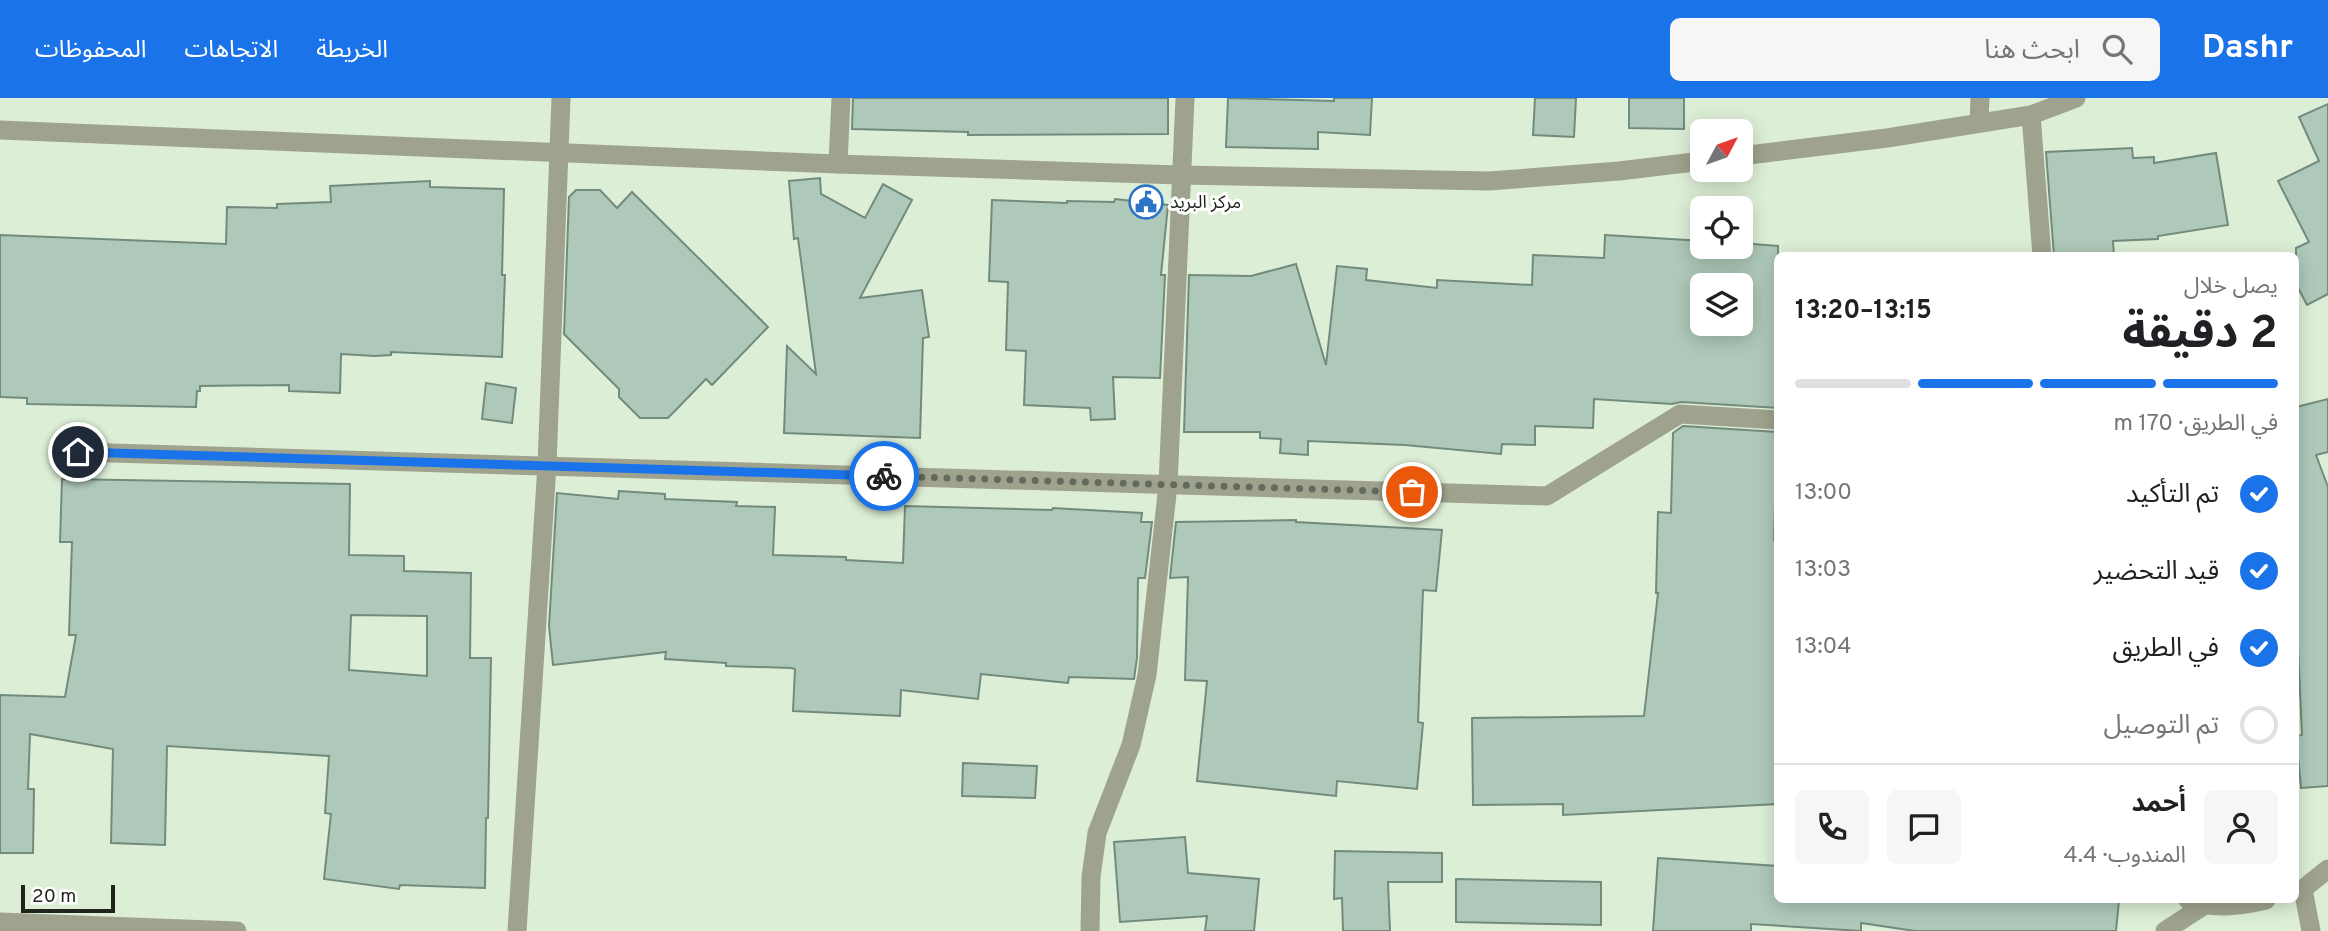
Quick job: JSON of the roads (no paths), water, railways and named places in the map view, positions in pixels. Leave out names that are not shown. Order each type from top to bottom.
[{"type":"street","points":[[517,931],[547,465],[561,98]]},
{"type":"street","points":[[838,164],[841,98]]},
{"type":"street","points":[[1090,931],[1091,877],[1097,833],[1131,745],[1147,675],[1168,485],[1185,98]]},
{"type":"street","points":[[1979,123],[1980,98]]},
{"type":"street","points":[[1754,154],[1887,138],[2031,115],[2076,98]]},
{"type":"street","points":[[2031,115],[2042,252]]},
{"type":"street","points":[[0,130],[838,164],[1489,181],[1690,163]]},
{"type":"street","points":[[78,452],[1547,496],[1680,414],[1774,420]]},
{"type":"street","points":[[2311,931],[2300,890],[2328,869]]},
{"type":"street","points":[[2165,931],[2196,903],[2255,903]]},
{"type":"street","points":[[0,922],[237,931]]},
{"type":"place","name":"مركز البريد","points":[[1146,202]]}]
